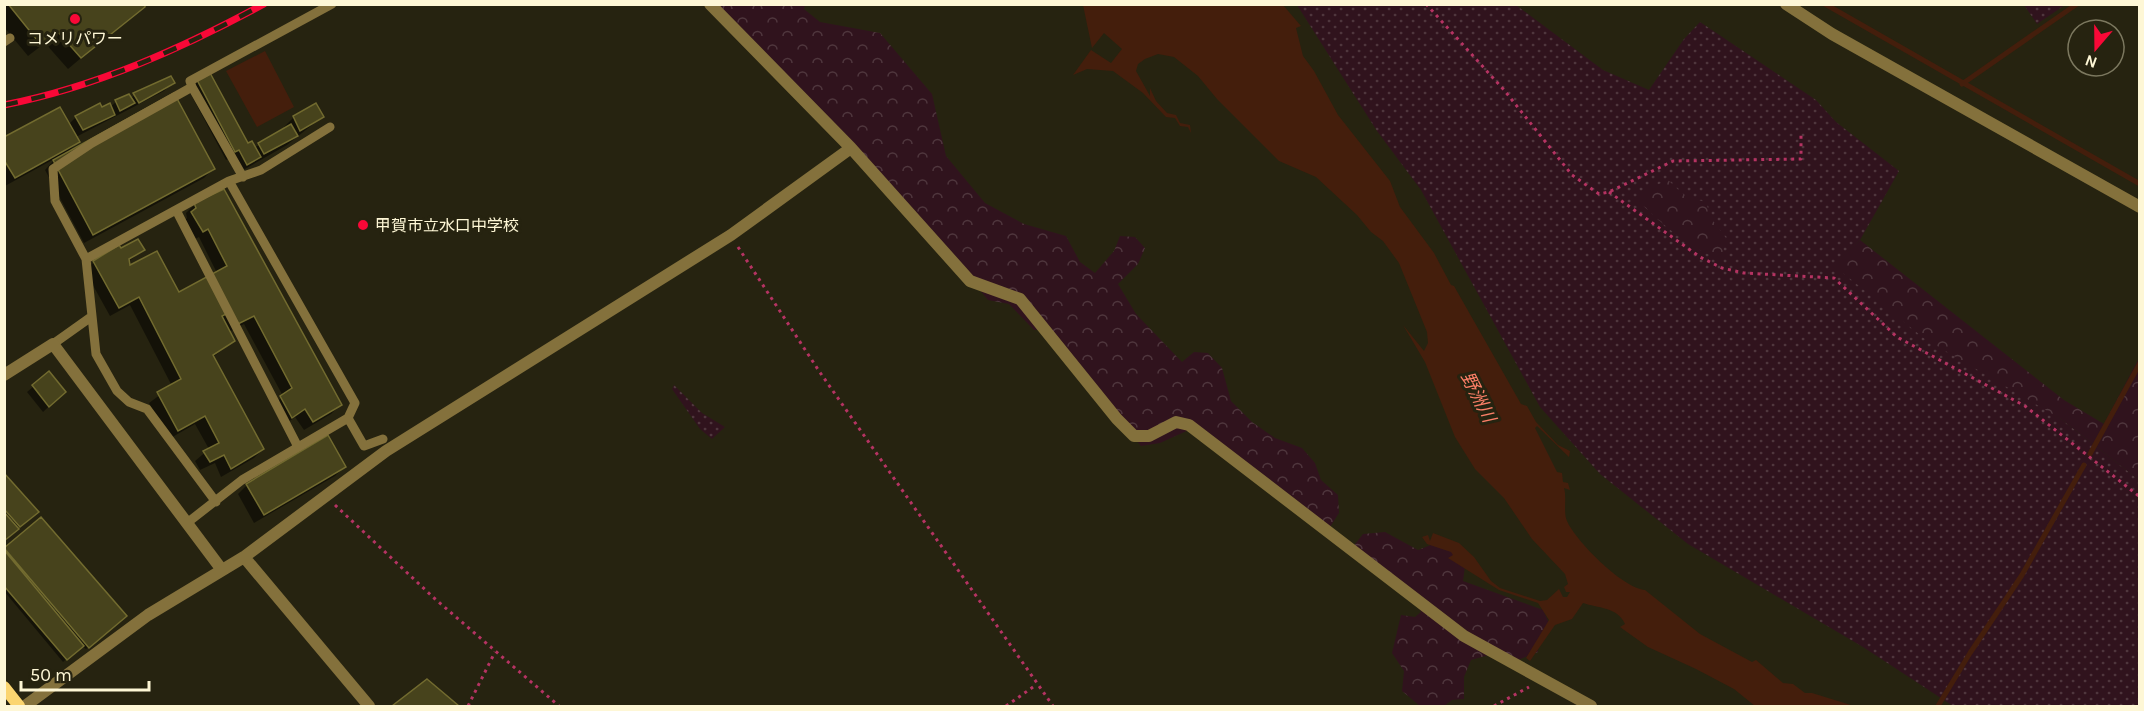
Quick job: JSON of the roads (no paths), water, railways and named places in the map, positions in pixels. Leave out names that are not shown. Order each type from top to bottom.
[{"type":"main road","points":[[4,687],[19,706]]},
{"type":"street","points":[[710,4],[851,148],[970,282],[1020,299],[1117,419],[1134,436],[1149,436],[1176,422],[1189,425],[1464,636],[1591,706]]},
{"type":"street","points":[[1786,4],[1832,34],[2139,207]]},
{"type":"street","points":[[25,706],[148,615],[244,557],[386,452],[730,235],[851,148]]},
{"type":"street","points":[[4,375],[53,344],[222,570]]},
{"type":"street","points":[[244,557],[369,706]]},
{"type":"lane","points":[[243,177],[190,81],[332,4]]},
{"type":"lane","points":[[192,87],[92,143],[53,169],[54,201],[87,260],[96,354],[106,374],[129,402],[147,409],[216,502]]},
{"type":"lane","points":[[87,260],[229,181],[261,170],[330,127]]},
{"type":"lane","points":[[188,523],[242,480],[348,418],[355,403],[229,181]]},
{"type":"lane","points":[[176,210],[298,447]]},
{"type":"lane","points":[[53,344],[91,317]]},
{"type":"lane","points":[[348,418],[364,446],[383,439]]},
{"type":"water","name":"野洲川","points":[[1083,5],[1283,5],[1301,26],[1296,28],[1303,56],[1314,71],[1338,115],[1390,181],[1400,207],[1434,253],[1521,404],[1527,406],[1536,422],[1558,445],[1570,451],[1569,457],[1537,426],[1535,428],[1557,472],[1562,473],[1563,482],[1568,483],[1570,490],[1564,488],[1566,517],[1579,540],[1612,572],[1635,587],[1645,590],[1700,634],[1752,662],[1756,660],[1783,683],[1793,684],[1805,693],[1854,706],[1755,706],[1734,689],[1648,647],[1620,627],[1625,624],[1622,618],[1612,611],[1583,603],[1572,619],[1555,625],[1530,661],[1526,658],[1549,620],[1538,603],[1499,590],[1448,558],[1453,555],[1451,552],[1427,544],[1422,537],[1428,535],[1430,541],[1433,533],[1459,543],[1474,557],[1491,581],[1500,588],[1540,601],[1547,600],[1559,589],[1563,597],[1567,597],[1570,592],[1566,592],[1564,587],[1568,584],[1565,574],[1532,539],[1504,498],[1475,469],[1455,437],[1425,362],[1403,325],[1424,351],[1428,343],[1427,332],[1399,263],[1383,241],[1316,177],[1279,161],[1217,99],[1198,76],[1174,57],[1158,54],[1138,64],[1136,71],[1150,96],[1150,88],[1156,101],[1167,113],[1176,115],[1180,123],[1190,125],[1191,133],[1188,127],[1180,126],[1175,118],[1166,117],[1143,93],[1113,71],[1087,69],[1073,75],[1091,50],[1111,63],[1122,49],[1104,33],[1092,48]]},
{"type":"water","points":[[265,51],[294,107],[257,127],[226,71]]},
{"type":"waterway","points":[[1825,4],[2140,184]]},
{"type":"waterway","points":[[1962,84],[2077,4]]},
{"type":"waterway","points":[[2090,454],[2140,363]]},
{"type":"waterway","points":[[1938,706],[2022,575],[2084,465]]},
{"type":"railway","points":[[4,105],[105,77],[170,51],[264,4]]},
{"type":"place","name":"コメリパワー","points":[[75,19]]},
{"type":"place","name":"甲賀市立水口中学校","points":[[363,225]]}]
